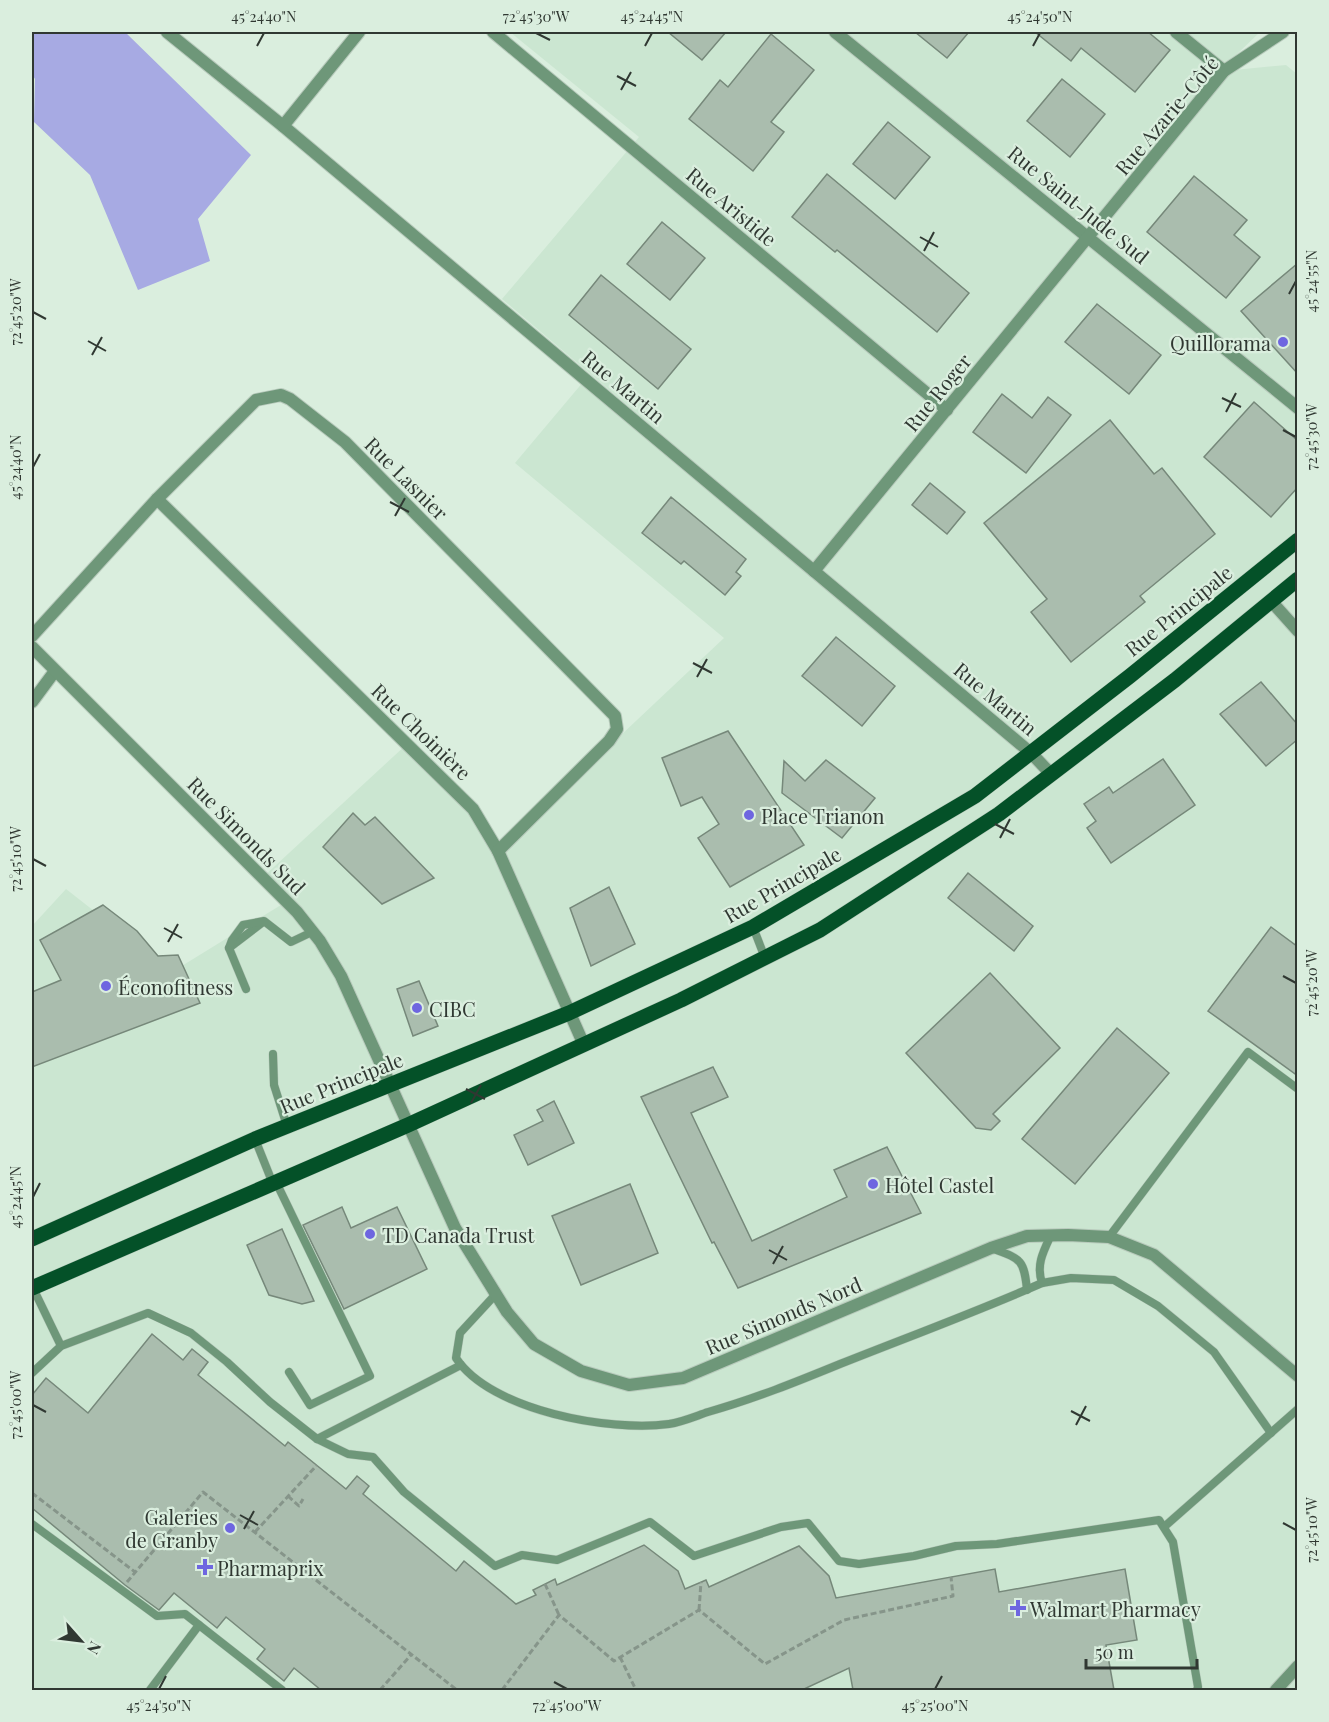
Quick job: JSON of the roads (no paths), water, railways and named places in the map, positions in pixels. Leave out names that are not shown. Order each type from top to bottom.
[{"type":"main road","name":"Rue Principale","points":[[32,1239],[255,1139],[569,1013],[753,927],[975,796],[1298,540]]},
{"type":"main road","points":[[32,1287],[408,1125],[681,1000],[820,930],[999,814],[1175,680],[1298,579]]},
{"type":"street","name":"Rue Martin","points":[[167,32],[283,126],[814,571],[1030,753],[1051,774]]},
{"type":"street","points":[[283,126],[359,32]]},
{"type":"street","name":"Rue Aristide","points":[[493,32],[947,410]]},
{"type":"street","name":"Rue Saint-Jude Sud","points":[[835,32],[1297,407]]},
{"type":"street","points":[[1176,32],[1224,71]]},
{"type":"street","name":"Rue Azarie-Côté","points":[[1089,237],[1224,71],[1283,32]]},
{"type":"street","name":"Rue Roger","points":[[814,571],[1089,237]]},
{"type":"street","name":"Rue Lasnier","points":[[32,636],[157,499],[256,400],[281,395],[290,399],[345,442],[615,716],[617,729],[609,741],[498,851]]},
{"type":"street","name":"Rue Choinière","points":[[157,499],[473,809],[498,851],[584,1045]]},
{"type":"street","points":[[1271,601],[1298,632]]},
{"type":"street","name":"Rue Simonds Sud","points":[[32,647],[297,912],[341,976],[390,1084]]},
{"type":"street","points":[[32,702],[55,671]]},
{"type":"street","name":"Rue Simonds Nord","points":[[390,1084],[455,1228],[507,1312],[534,1344],[581,1371],[629,1385],[683,1378],[991,1248],[1027,1236],[1052,1235],[1109,1237],[1154,1255],[1298,1376]]},
{"type":"street","points":[[1276,1690],[1298,1666]]},
{"type":"lane","points":[[246,989],[229,948],[243,925],[264,921],[291,942],[312,932]]},
{"type":"lane","points":[[753,927],[765,958]]},
{"type":"lane","points":[[1109,1237],[1248,1052],[1298,1089]]},
{"type":"lane","points":[[273,1054],[274,1085],[287,1126]]},
{"type":"lane","points":[[255,1139],[370,1376],[310,1405],[289,1372]]},
{"type":"lane","points":[[1042,1283],[1038,1272],[1042,1253],[1052,1235]]},
{"type":"lane","points":[[991,1248],[1016,1257],[1025,1269],[1027,1290]]},
{"type":"lane","points":[[496,1294],[460,1333],[456,1358],[461,1365],[494,1390],[535,1409],[579,1419],[628,1426],[670,1424],[750,1401],[1042,1283],[1071,1278],[1114,1280],[1158,1306],[1214,1352],[1271,1433]]},
{"type":"lane","points":[[32,1287],[61,1346]]},
{"type":"lane","points":[[32,1373],[61,1346],[148,1313],[191,1332],[270,1402],[317,1439],[348,1454],[372,1457],[404,1492],[495,1566],[522,1555],[556,1560],[650,1521],[694,1556],[781,1527],[808,1522],[839,1562],[859,1564],[914,1556],[956,1546],[997,1544],[1159,1520],[1173,1542],[1197,1690]]},
{"type":"lane","points":[[317,1439],[461,1365]]},
{"type":"lane","points":[[1164,1527],[1298,1409]]},
{"type":"lane","points":[[32,1524],[157,1616],[184,1614],[282,1690]]},
{"type":"lane","points":[[150,1690],[199,1625]]},
{"type":"place","name":"Quillorama","points":[[1283,342]]},
{"type":"place","name":"Place Trianon","points":[[749,815]]},
{"type":"place","name":"Éconofitness","points":[[106,986]]},
{"type":"place","name":"CIBC","points":[[417,1008]]},
{"type":"place","name":"Hôtel Castel","points":[[873,1184]]},
{"type":"place","name":"TD Canada Trust","points":[[370,1234]]},
{"type":"place","name":"Galeries de Granby","points":[[230,1528]]},
{"type":"place","name":"Pharmaprix","points":[[205,1567]]},
{"type":"place","name":"Walmart Pharmacy","points":[[1018,1608]]}]
